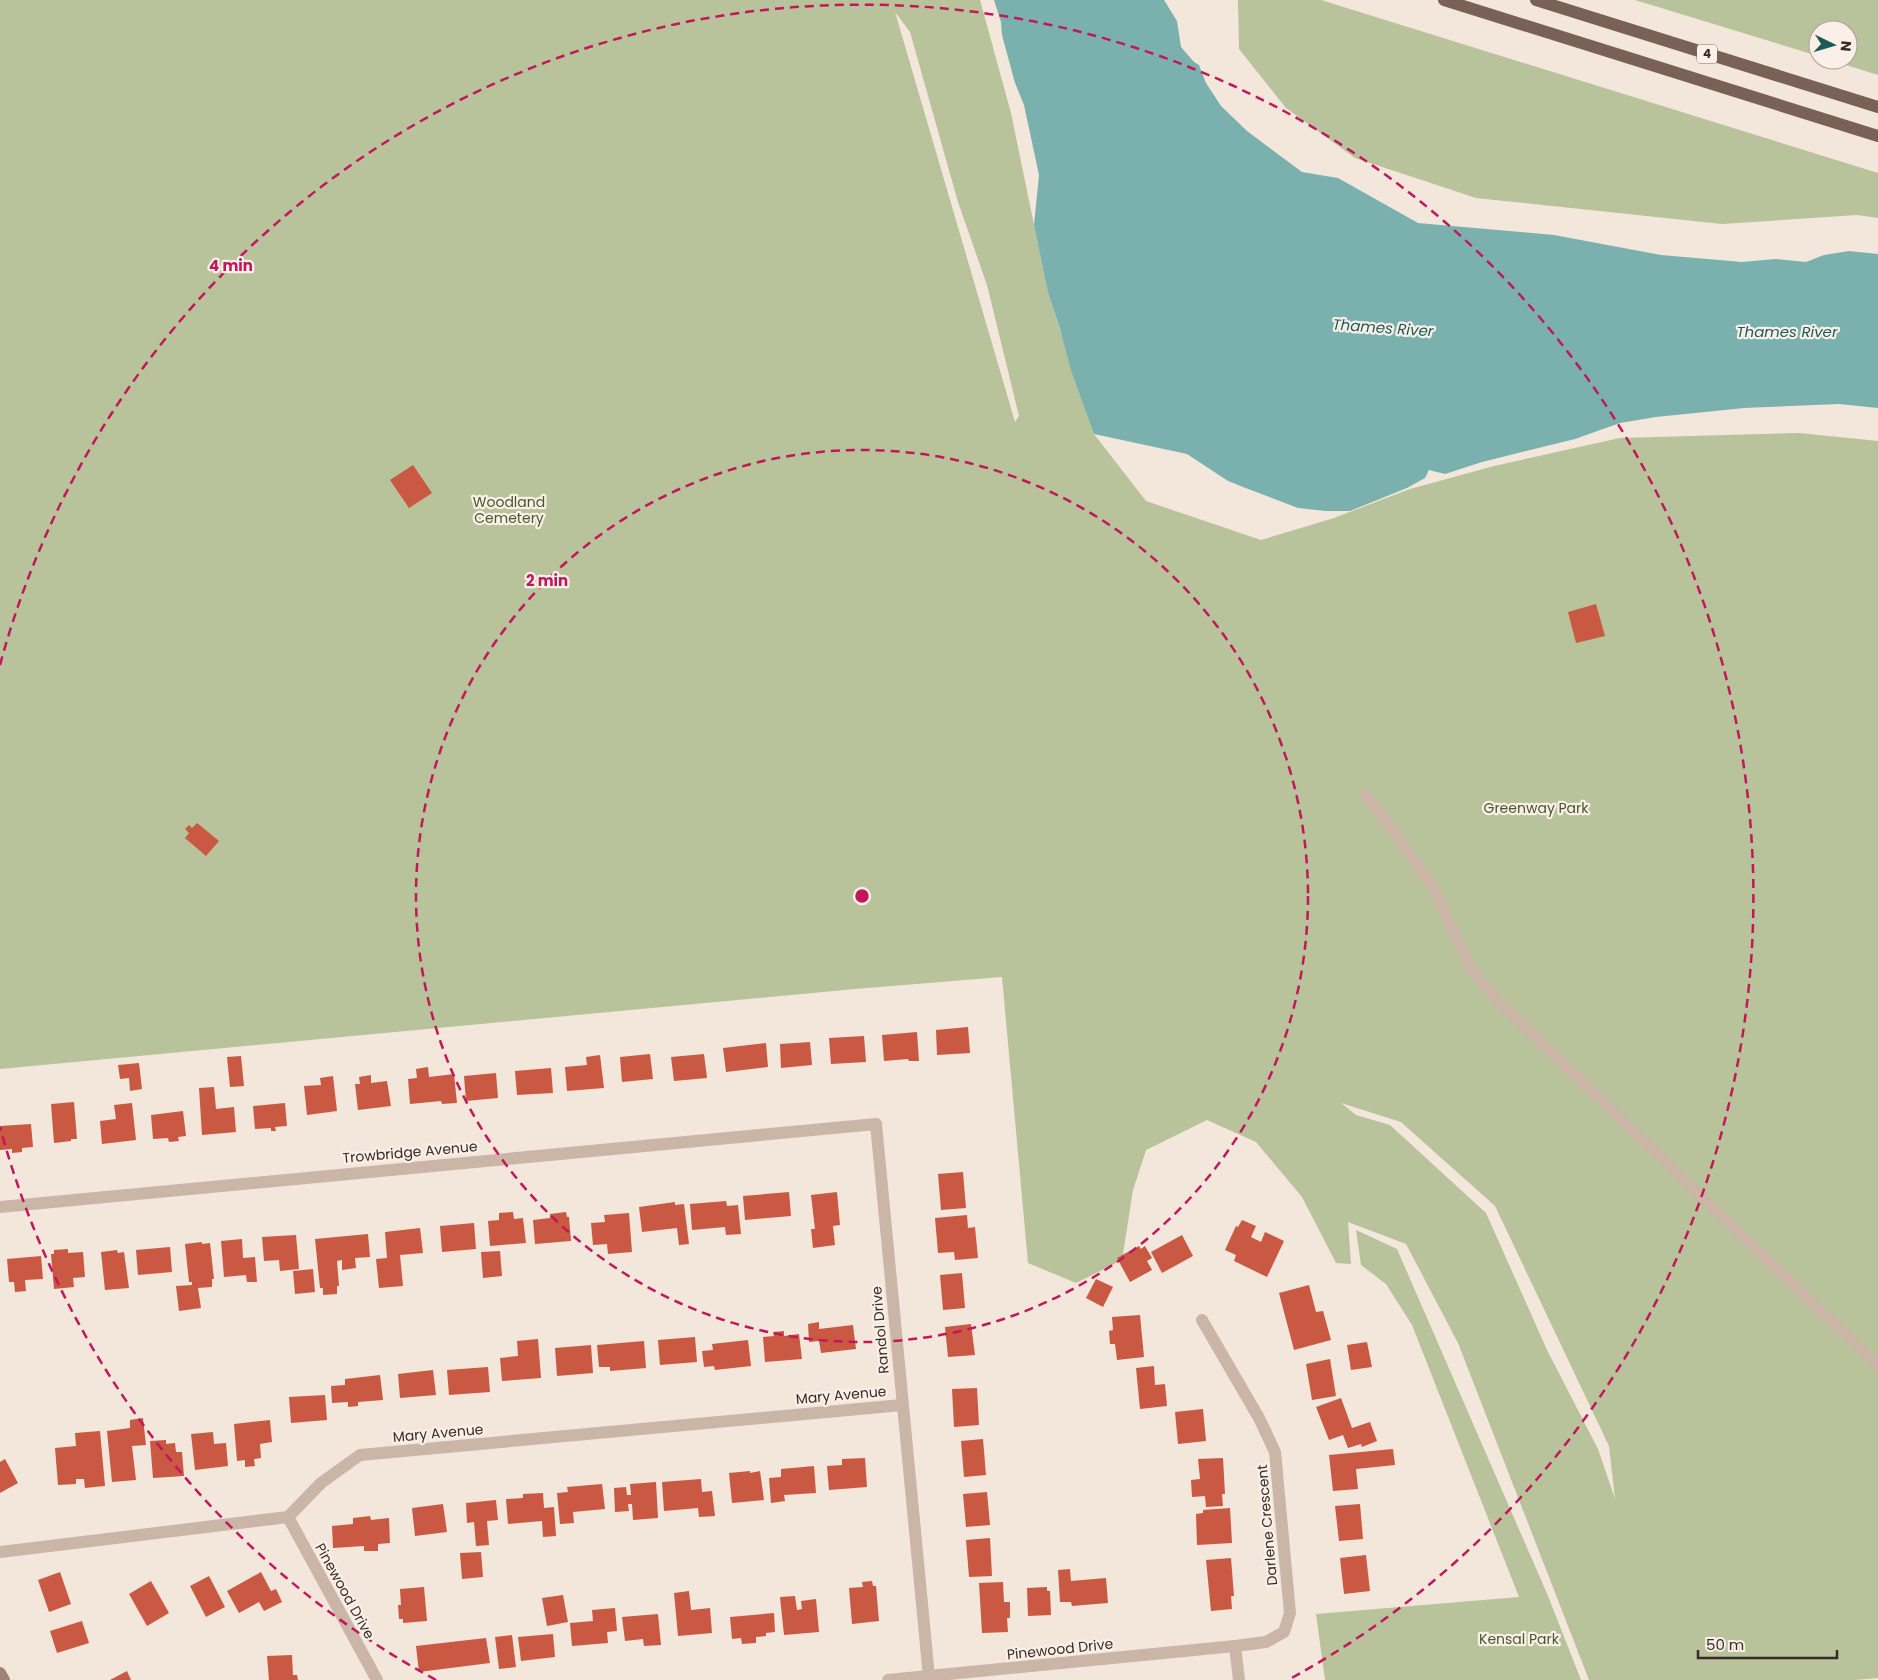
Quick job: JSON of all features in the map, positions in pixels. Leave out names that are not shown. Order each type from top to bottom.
[{"type":"main road","points":[[1444,0],[1878,136]]},
{"type":"main road","name":"4","points":[[1536,0],[1878,107]]},
{"type":"main road","points":[[0,1673],[4,1680]]},
{"type":"street","name":"Randol Drive","points":[[822,1128],[876,1124],[929,1676]]},
{"type":"street","name":"Trowbridge Avenue","points":[[0,1207],[822,1128]]},
{"type":"street","name":"Darlene Crescent","points":[[1202,1320],[1259,1418],[1275,1452],[1290,1613],[1284,1632],[1266,1642],[1235,1646]]},
{"type":"street","name":"Mary Avenue","points":[[288,1517],[322,1483],[360,1455],[902,1405]]},
{"type":"street","name":"Pinewood Drive","points":[[288,1517],[377,1680]]},
{"type":"street","points":[[0,1552],[288,1517]]},
{"type":"street","name":"Pinewood Drive","points":[[888,1680],[1235,1646]]},
{"type":"street","points":[[1235,1646],[1239,1680]]},
{"type":"lane","points":[[1365,795],[1390,826],[1434,888],[1472,970],[1498,1002],[1878,1366]]},
{"type":"green space","points":[[0,0],[980,0],[1011,113],[1048,293],[1094,434],[1146,501],[1261,540],[1334,518],[1410,489],[1494,466],[1620,438],[1799,433],[1878,441],[1878,1678],[1855,1680],[1589,1680],[1458,1343],[1406,1244],[1348,1222],[1351,1264],[1336,1263],[1302,1197],[1256,1142],[1207,1120],[1146,1150],[1133,1190],[1122,1260],[1076,1283],[1028,1263],[1002,977],[0,1069]],"holes":[[[895,12],[910,32],[958,202],[987,285],[1019,416],[1015,422]],[[1341,1103],[1401,1122],[1495,1206],[1609,1446],[1615,1499],[1598,1449],[1547,1350],[1486,1213],[1390,1125],[1356,1115]]]},
{"type":"green space","points":[[1238,0],[1321,0],[1878,173],[1878,218],[1857,215],[1722,224],[1476,198],[1355,158],[1286,108],[1239,49]]},
{"type":"green space","points":[[1635,0],[1878,0],[1878,75],[1858,69],[1858,20],[1808,20],[1808,53]]},
{"type":"green space","name":"Kensal Park","points":[[1356,1230],[1397,1249],[1548,1596],[1581,1680],[1325,1680],[1316,1614],[1519,1597],[1412,1325],[1386,1284],[1361,1265]]},
{"type":"water","name":"Thames River","points":[[994,0],[1164,0],[1177,21],[1181,47],[1199,65],[1206,83],[1221,106],[1247,131],[1302,172],[1338,178],[1418,223],[1554,235],[1661,255],[1742,262],[1776,259],[1806,262],[1824,255],[1849,251],[1878,254],[1878,408],[1839,404],[1744,408],[1656,417],[1620,423],[1575,439],[1482,462],[1445,474],[1429,470],[1425,478],[1407,488],[1350,511],[1298,508],[1228,481],[1187,454],[1094,434],[1071,370],[1048,293],[1034,225],[1039,175],[1024,105],[1015,83]]},
{"type":"building","points":[[413,465],[432,493],[409,508],[390,480]]},
{"type":"building","points":[[1596,604],[1605,636],[1576,643],[1568,612]]},
{"type":"building","points":[[197,823],[219,841],[206,856],[185,838],[189,833],[185,829],[189,825],[192,828]]},
{"type":"building","points":[[968,1027],[970,1053],[937,1055],[936,1030]]},
{"type":"building","points":[[917,1032],[919,1061],[909,1061],[908,1059],[884,1061],[882,1035]]},
{"type":"building","points":[[864,1036],[866,1062],[831,1064],[829,1038]]},
{"type":"building","points":[[810,1042],[812,1065],[781,1068],[780,1044]]},
{"type":"building","points":[[766,1043],[768,1067],[726,1072],[723,1048]]},
{"type":"building","points":[[650,1054],[653,1079],[622,1082],[620,1057]]},
{"type":"building","points":[[704,1054],[707,1078],[674,1081],[671,1057]]},
{"type":"building","points":[[600,1055],[604,1088],[567,1091],[565,1067],[587,1065],[586,1057]]},
{"type":"building","points":[[241,1056],[244,1086],[230,1087],[227,1057]]},
{"type":"building","points":[[139,1063],[142,1089],[130,1091],[129,1078],[120,1079],[118,1065]]},
{"type":"building","points":[[428,1067],[429,1077],[454,1074],[457,1103],[442,1104],[441,1101],[410,1104],[408,1079],[417,1078],[416,1069]]},
{"type":"building","points":[[551,1068],[553,1093],[517,1095],[515,1071]]},
{"type":"building","points":[[496,1073],[498,1098],[466,1101],[464,1076]]},
{"type":"building","points":[[371,1075],[371,1083],[387,1081],[391,1106],[358,1110],[355,1084],[360,1084],[359,1077]]},
{"type":"building","points":[[333,1076],[337,1111],[307,1115],[304,1086],[321,1085],[320,1078]]},
{"type":"building","points":[[214,1087],[216,1109],[234,1107],[236,1132],[202,1135],[199,1088]]},
{"type":"building","points":[[74,1102],[77,1139],[54,1143],[51,1104]]},
{"type":"building","points":[[132,1103],[136,1140],[102,1144],[100,1121],[116,1119],[114,1105]]},
{"type":"building","points":[[285,1103],[287,1126],[275,1127],[276,1131],[271,1131],[271,1128],[255,1129],[253,1106]]},
{"type":"building","points":[[183,1111],[186,1136],[178,1137],[179,1141],[169,1142],[168,1138],[153,1139],[151,1115]]},
{"type":"building","points":[[31,1124],[33,1147],[22,1148],[22,1152],[12,1153],[12,1149],[0,1150],[0,1126]]},
{"type":"building","points":[[963,1172],[966,1208],[941,1210],[938,1174]]},
{"type":"building","points":[[789,1192],[791,1216],[745,1220],[743,1196]]},
{"type":"building","points":[[837,1192],[840,1225],[833,1226],[835,1245],[813,1248],[811,1229],[815,1229],[811,1195]]},
{"type":"building","points":[[726,1201],[727,1206],[738,1205],[741,1234],[726,1235],[725,1227],[692,1230],[690,1204]]},
{"type":"building","points":[[675,1202],[675,1205],[684,1204],[689,1244],[679,1245],[677,1228],[642,1232],[639,1207]]},
{"type":"building","points":[[513,1212],[514,1219],[523,1218],[526,1243],[490,1246],[488,1221],[499,1220],[499,1213]]},
{"type":"building","points":[[566,1212],[567,1217],[569,1217],[571,1241],[535,1244],[533,1220],[550,1218],[550,1214]]},
{"type":"building","points":[[629,1213],[632,1252],[608,1254],[607,1244],[593,1245],[591,1223],[605,1222],[604,1215]]},
{"type":"building","points":[[967,1215],[968,1228],[975,1227],[978,1258],[955,1260],[954,1252],[938,1253],[935,1218]]},
{"type":"building","points":[[1242,1220],[1256,1226],[1251,1237],[1261,1242],[1265,1232],[1284,1241],[1267,1277],[1234,1261],[1236,1255],[1225,1250],[1236,1226],[1238,1227]]},
{"type":"building","points":[[474,1223],[476,1249],[442,1252],[440,1226]]},
{"type":"building","points":[[420,1228],[423,1253],[400,1255],[403,1286],[379,1288],[376,1259],[387,1258],[385,1232]]},
{"type":"building","points":[[368,1234],[370,1257],[355,1258],[356,1268],[342,1270],[342,1260],[337,1261],[339,1286],[337,1286],[337,1294],[323,1295],[323,1288],[320,1288],[315,1239]]},
{"type":"building","points":[[296,1235],[299,1269],[280,1271],[279,1260],[264,1261],[262,1237]]},
{"type":"building","points":[[1182,1235],[1193,1256],[1162,1273],[1151,1252]]},
{"type":"building","points":[[242,1239],[243,1258],[255,1257],[257,1282],[247,1282],[246,1275],[224,1277],[221,1241]]},
{"type":"building","points":[[202,1242],[202,1244],[210,1243],[214,1279],[212,1279],[212,1287],[198,1288],[201,1308],[179,1311],[176,1286],[192,1285],[192,1282],[189,1282],[185,1244]]},
{"type":"building","points":[[1139,1246],[1141,1249],[1145,1246],[1152,1258],[1147,1261],[1152,1270],[1130,1282],[1117,1258]]},
{"type":"building","points":[[170,1247],[172,1272],[138,1275],[136,1250]]},
{"type":"building","points":[[68,1249],[68,1253],[83,1252],[85,1277],[73,1278],[74,1287],[54,1289],[51,1254],[54,1254],[54,1250]]},
{"type":"building","points":[[117,1250],[118,1253],[124,1252],[129,1288],[105,1290],[101,1252]]},
{"type":"building","points":[[500,1251],[502,1276],[483,1278],[481,1252]]},
{"type":"building","points":[[41,1256],[43,1279],[25,1280],[26,1291],[15,1292],[14,1282],[9,1282],[7,1259]]},
{"type":"building","points":[[313,1269],[315,1292],[295,1294],[293,1271]]},
{"type":"building","points":[[962,1273],[965,1308],[943,1310],[940,1275]]},
{"type":"building","points":[[1096,1279],[1113,1287],[1103,1307],[1086,1298]]},
{"type":"building","points":[[1309,1285],[1316,1312],[1323,1311],[1331,1340],[1294,1350],[1279,1293]]},
{"type":"building","points":[[1140,1315],[1144,1357],[1117,1360],[1115,1344],[1110,1344],[1109,1331],[1113,1330],[1112,1317]]},
{"type":"building","points":[[819,1322],[819,1329],[853,1325],[856,1349],[821,1353],[819,1341],[809,1342],[808,1324]]},
{"type":"building","points":[[971,1324],[975,1355],[948,1357],[945,1327]]},
{"type":"building","points":[[784,1331],[784,1336],[799,1334],[802,1359],[765,1362],[763,1337],[774,1336],[773,1332]]},
{"type":"building","points":[[695,1337],[697,1362],[660,1365],[658,1340]]},
{"type":"building","points":[[538,1339],[541,1378],[502,1381],[500,1358],[518,1356],[517,1341]]},
{"type":"building","points":[[748,1340],[751,1366],[715,1370],[714,1366],[704,1367],[702,1351],[713,1350],[712,1344]]},
{"type":"building","points":[[644,1341],[646,1368],[610,1371],[610,1367],[599,1367],[597,1345]]},
{"type":"building","points":[[1367,1342],[1372,1367],[1351,1370],[1347,1345]]},
{"type":"building","points":[[591,1345],[593,1373],[557,1376],[555,1348]]},
{"type":"building","points":[[1330,1359],[1336,1396],[1312,1400],[1306,1364]]},
{"type":"building","points":[[1154,1366],[1155,1385],[1165,1384],[1167,1406],[1140,1409],[1136,1368]]},
{"type":"building","points":[[488,1367],[490,1392],[449,1395],[447,1370]]},
{"type":"building","points":[[433,1370],[436,1395],[400,1398],[398,1374]]},
{"type":"building","points":[[380,1375],[383,1400],[358,1402],[358,1406],[348,1407],[348,1402],[332,1403],[331,1386],[345,1385],[345,1379]]},
{"type":"building","points":[[977,1388],[979,1425],[954,1427],[952,1389]]},
{"type":"building","points":[[325,1395],[327,1420],[291,1423],[289,1397]]},
{"type":"building","points":[[1341,1398],[1352,1428],[1370,1422],[1377,1441],[1362,1447],[1361,1444],[1348,1448],[1343,1435],[1329,1440],[1316,1407]]},
{"type":"building","points":[[1203,1409],[1206,1441],[1178,1444],[1175,1412]]},
{"type":"building","points":[[143,1418],[146,1445],[132,1446],[136,1480],[112,1482],[107,1431],[130,1428],[130,1420]]},
{"type":"building","points":[[270,1420],[272,1442],[260,1444],[261,1458],[254,1459],[255,1466],[245,1467],[245,1460],[237,1461],[234,1424]]},
{"type":"building","points":[[100,1431],[105,1486],[85,1488],[84,1479],[76,1479],[76,1484],[58,1485],[55,1448],[76,1446],[75,1433]]},
{"type":"building","points":[[213,1432],[214,1444],[226,1443],[228,1466],[195,1470],[191,1434]]},
{"type":"building","points":[[983,1439],[986,1475],[964,1477],[961,1441]]},
{"type":"building","points":[[166,1440],[166,1444],[175,1443],[176,1452],[182,1452],[184,1476],[153,1478],[150,1441]]},
{"type":"building","points":[[1393,1449],[1395,1465],[1356,1469],[1358,1489],[1333,1491],[1329,1455]]},
{"type":"building","points":[[865,1458],[867,1487],[829,1490],[827,1466],[842,1465],[842,1459]]},
{"type":"building","points":[[1223,1458],[1225,1494],[1222,1494],[1223,1506],[1206,1507],[1205,1496],[1192,1497],[1191,1480],[1200,1479],[1198,1459]]},
{"type":"building","points":[[5,1459],[18,1483],[0,1493],[0,1462]]},
{"type":"building","points":[[814,1466],[816,1493],[784,1495],[785,1501],[771,1503],[769,1478],[781,1477],[781,1469]]},
{"type":"building","points":[[750,1471],[750,1473],[760,1471],[764,1500],[732,1503],[729,1473]]},
{"type":"building","points":[[701,1479],[702,1492],[712,1491],[715,1516],[699,1517],[698,1508],[664,1511],[662,1482]]},
{"type":"building","points":[[656,1482],[658,1518],[633,1520],[632,1504],[628,1504],[629,1511],[615,1512],[614,1488],[626,1487],[627,1495],[631,1495],[630,1484]]},
{"type":"building","points":[[602,1484],[605,1509],[573,1512],[574,1523],[560,1524],[557,1493],[568,1492],[567,1487]]},
{"type":"building","points":[[987,1492],[990,1525],[966,1527],[963,1494]]},
{"type":"building","points":[[543,1493],[544,1508],[554,1507],[556,1536],[543,1537],[542,1521],[508,1524],[506,1499],[523,1498],[523,1494]]},
{"type":"building","points":[[496,1500],[498,1520],[487,1521],[489,1545],[476,1546],[474,1522],[467,1523],[466,1503]]},
{"type":"building","points":[[443,1504],[447,1532],[415,1536],[412,1508]]},
{"type":"building","points":[[1360,1504],[1363,1539],[1339,1541],[1335,1506]]},
{"type":"building","points":[[1230,1508],[1232,1543],[1197,1545],[1196,1514],[1203,1513],[1203,1510]]},
{"type":"building","points":[[370,1516],[371,1520],[389,1518],[390,1543],[378,1544],[378,1551],[364,1551],[364,1546],[333,1548],[332,1526],[353,1524],[353,1518]]},
{"type":"building","points":[[990,1538],[992,1576],[969,1577],[966,1540]]},
{"type":"building","points":[[481,1552],[483,1577],[462,1579],[460,1553]]},
{"type":"building","points":[[1366,1555],[1370,1591],[1344,1594],[1340,1558]]},
{"type":"building","points":[[1231,1558],[1234,1596],[1231,1596],[1232,1609],[1211,1611],[1206,1560]]},
{"type":"building","points":[[1070,1569],[1071,1581],[1106,1578],[1108,1603],[1072,1606],[1071,1602],[1060,1602],[1058,1570]]},
{"type":"building","points":[[60,1572],[71,1604],[49,1612],[38,1580]]},
{"type":"building","points":[[261,1572],[271,1591],[276,1589],[282,1602],[264,1611],[259,1602],[239,1613],[227,1591]]},
{"type":"building","points":[[209,1576],[225,1607],[206,1617],[190,1586]]},
{"type":"building","points":[[151,1581],[169,1613],[147,1626],[129,1594]]},
{"type":"building","points":[[872,1581],[873,1586],[876,1586],[879,1621],[852,1624],[849,1588],[863,1587],[862,1582]]},
{"type":"building","points":[[1003,1582],[1004,1602],[1010,1602],[1010,1618],[1007,1618],[1008,1632],[982,1633],[979,1583]]},
{"type":"building","points":[[424,1587],[427,1621],[403,1623],[403,1619],[399,1619],[398,1605],[401,1605],[400,1589]]},
{"type":"building","points":[[1047,1587],[1047,1591],[1050,1591],[1051,1615],[1028,1616],[1027,1588]]},
{"type":"building","points":[[689,1591],[691,1610],[710,1608],[712,1633],[678,1636],[674,1593]]},
{"type":"building","points":[[563,1595],[568,1622],[547,1626],[542,1598]]},
{"type":"building","points":[[795,1596],[797,1610],[802,1609],[801,1601],[816,1599],[819,1632],[784,1635],[780,1597]]},
{"type":"building","points":[[615,1608],[617,1631],[607,1632],[608,1643],[572,1646],[570,1623],[593,1621],[592,1610]]},
{"type":"building","points":[[774,1613],[775,1632],[766,1633],[766,1636],[756,1637],[756,1643],[742,1644],[741,1638],[732,1639],[730,1617]]},
{"type":"building","points":[[658,1614],[661,1645],[644,1646],[643,1639],[625,1641],[622,1617]]},
{"type":"building","points":[[82,1621],[89,1643],[57,1653],[50,1631]]},
{"type":"building","points":[[553,1634],[555,1657],[521,1661],[518,1637]]},
{"type":"building","points":[[512,1635],[516,1667],[499,1669],[495,1637]]},
{"type":"building","points":[[486,1638],[490,1663],[419,1672],[416,1646]]},
{"type":"building","points":[[292,1655],[293,1675],[297,1675],[298,1680],[269,1680],[267,1656]]},
{"type":"building","points":[[127,1671],[131,1680],[110,1680]]},
{"type":"park label","name":"Woodland Cemetery","points":[[509,510]]},
{"type":"park label","name":"Greenway Park","points":[[1536,808]]}]
